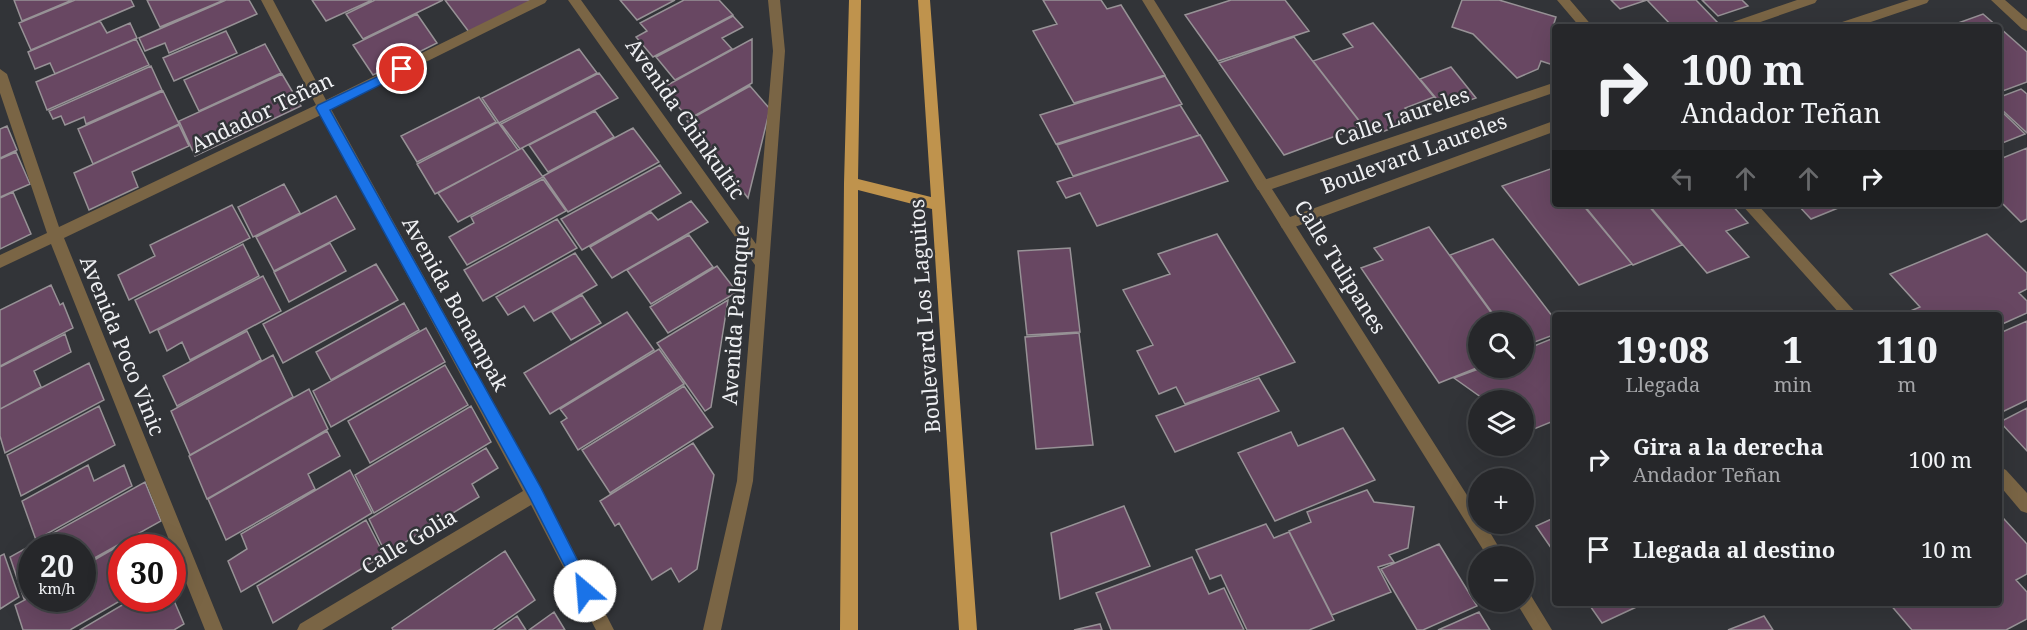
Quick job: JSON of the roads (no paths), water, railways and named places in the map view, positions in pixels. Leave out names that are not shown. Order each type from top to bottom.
[{"type":"main road","points":[[849,630],[851,183],[855,0]]},
{"type":"main road","name":"Boulevard Los Laguitos","points":[[924,0],[968,630]]},
{"type":"main road","points":[[851,183],[938,205]]},
{"type":"street","name":"Avenida Bonampak","points":[[267,0],[322,108],[535,493],[605,630]]},
{"type":"street","name":"Andador Teñan","points":[[0,262],[541,0]]},
{"type":"street","name":"Avenida Chinkultic","points":[[574,0],[761,262]]},
{"type":"street","name":"Avenida Palenque","points":[[712,630],[745,481],[779,51],[774,0]]},
{"type":"street","name":"Calle Tulipanes","points":[[1148,0],[1490,546]]},
{"type":"street","points":[[1563,0],[1584,24]]},
{"type":"street","points":[[1741,24],[1811,0]]},
{"type":"street","points":[[1850,24],[1923,0]]},
{"type":"street","points":[[1997,0],[2027,26]]},
{"type":"street","name":"Avenida Poco Vinic","points":[[0,74],[55,235],[214,630]]},
{"type":"street","name":"Calle Laureles","points":[[1263,186],[1552,88]]},
{"type":"street","name":"Boulevard Laureles","points":[[1287,224],[1552,126]]},
{"type":"street","points":[[1751,207],[1848,312]]},
{"type":"street","points":[[2002,477],[2027,505]]},
{"type":"street","name":"Calle Golia","points":[[306,630],[535,493]]},
{"type":"street","points":[[1532,612],[1543,630]]}]
